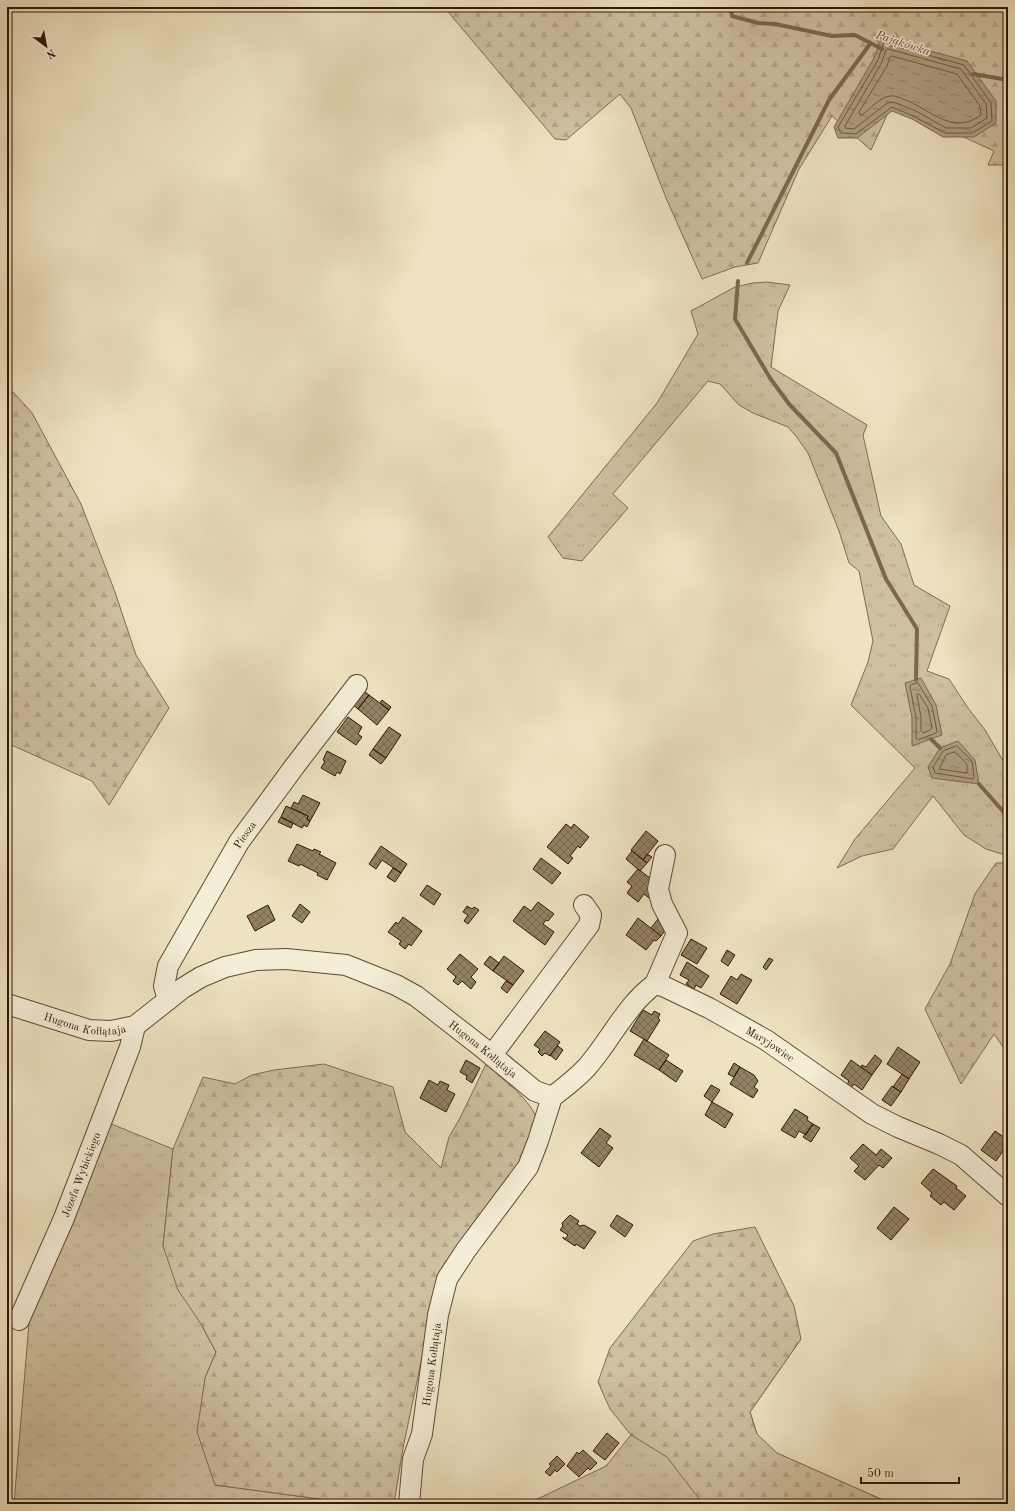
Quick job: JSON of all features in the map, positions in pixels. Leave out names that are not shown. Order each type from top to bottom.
[{"type":"street","name":"Piesza","points":[[168,1000],[164,986],[168,966],[240,842],[294,767],[357,685]]},
{"type":"street","points":[[552,1097],[586,1067],[647,990],[656,984],[677,933],[662,904],[658,889],[665,855]]},
{"type":"street","points":[[492,1055],[589,925],[591,915],[584,905]]},
{"type":"street","name":"Hugona Kołłątaja","points":[[7,1004],[90,1030],[110,1031],[135,1026],[168,1000],[201,977],[225,967],[256,960],[286,959],[346,965],[396,985],[416,996],[492,1055],[535,1091],[552,1097],[528,1167],[466,1250],[447,1279],[438,1315],[422,1434],[413,1459],[409,1504]]},
{"type":"street","name":"Maryjowiec","points":[[656,984],[709,1008],[766,1040],[872,1114],[961,1155],[1008,1196]]},
{"type":"street","name":"Józefa Wybickiego","points":[[19,1320],[64,1218],[130,1047],[135,1026]]},
{"type":"green space","points":[[444,7],[1008,7],[1008,165],[988,165],[994,151],[892,104],[871,150],[832,116],[799,169],[758,263],[735,267],[702,279],[666,198],[631,108],[620,94],[566,140],[555,139]]},
{"type":"green space","points":[[767,282],[790,285],[778,311],[771,367],[867,425],[863,435],[881,516],[901,544],[914,585],[950,606],[927,671],[949,679],[968,708],[985,730],[1008,769],[1008,856],[986,849],[964,835],[933,796],[893,849],[862,856],[837,868],[855,839],[915,768],[851,705],[868,662],[873,641],[859,571],[849,563],[839,531],[808,453],[788,427],[753,413],[739,405],[720,384],[708,381],[613,494],[628,508],[582,561],[563,558],[548,537],[657,403],[698,334],[691,311],[735,287]]},
{"type":"green space","points":[[7,388],[14,393],[32,413],[81,504],[115,592],[136,655],[169,708],[109,805],[92,781],[7,743]]},
{"type":"green space","points":[[996,863],[1008,863],[1008,1054],[994,1034],[961,1084],[925,1009],[950,964],[975,894]]},
{"type":"green space","points":[[324,1064],[393,1087],[405,1132],[441,1168],[449,1137],[460,1118],[486,1064],[521,1095],[536,1117],[520,1167],[436,1290],[403,1448],[394,1504],[357,1504],[215,1485],[197,1432],[205,1378],[216,1352],[201,1324],[178,1290],[163,1246],[173,1149],[203,1077],[235,1084],[252,1075],[274,1070]]},
{"type":"green space","points":[[109,1123],[173,1149],[163,1246],[216,1352],[205,1378],[215,1485],[357,1504],[14,1504],[29,1323]]},
{"type":"green space","points":[[755,1227],[794,1306],[801,1339],[750,1412],[757,1434],[777,1453],[892,1504],[703,1504],[667,1457],[631,1435],[610,1409],[598,1382],[610,1348],[693,1241],[713,1234]]},
{"type":"green space","points":[[801,1339],[750,1412],[757,1434],[772,1451],[892,1504],[673,1504],[657,1499],[656,1504],[527,1504],[606,1466],[631,1435]]},
{"type":"water","points":[[875,36],[967,61],[996,101],[996,123],[974,137],[943,137],[912,119],[892,111],[857,138],[838,138],[834,127],[874,58],[879,44]]},
{"type":"water","points":[[921,678],[936,705],[942,735],[912,746],[912,718],[905,683]]},
{"type":"water","points":[[958,741],[975,760],[979,784],[932,778],[928,767],[940,748]]},
{"type":"building","points":[[363,690],[369,695],[358,709],[352,704]]},
{"type":"building","points":[[369,695],[389,710],[377,725],[358,709]]},
{"type":"building","points":[[382,700],[391,707],[389,710],[380,703]]},
{"type":"building","points":[[348,717],[362,727],[358,734],[362,737],[356,745],[337,732]]},
{"type":"building","points":[[389,727],[401,735],[386,758],[373,749]]},
{"type":"building","points":[[373,749],[386,758],[381,764],[369,755]]},
{"type":"building","points":[[327,751],[346,761],[340,774],[337,772],[335,776],[321,768],[325,761],[323,760]]},
{"type":"building","points":[[303,795],[320,803],[310,821],[307,819],[308,816],[291,808],[294,802],[298,804]]},
{"type":"building","points":[[286,806],[308,816],[307,819],[310,821],[307,827],[304,825],[302,828],[281,817]]},
{"type":"building","points":[[281,817],[293,823],[291,828],[278,822]]},
{"type":"building","points":[[566,824],[571,828],[574,824],[589,837],[580,848],[578,846],[570,856],[573,858],[568,864],[547,847]]},
{"type":"building","points":[[646,831],[658,841],[643,860],[631,850]]},
{"type":"building","points":[[297,844],[313,851],[314,849],[321,852],[319,854],[336,863],[327,880],[317,875],[318,873],[300,864],[299,866],[288,861]]},
{"type":"building","points":[[381,846],[407,864],[401,873],[382,860],[376,869],[369,864]]},
{"type":"building","points":[[632,851],[647,863],[640,871],[626,859]]},
{"type":"building","points":[[647,854],[652,857],[647,863],[643,860]]},
{"type":"building","points":[[541,858],[561,873],[552,884],[533,869]]},
{"type":"building","points":[[393,868],[401,873],[395,882],[387,877]]},
{"type":"building","points":[[638,869],[654,881],[648,890],[652,893],[649,898],[644,894],[638,902],[627,893],[632,886],[627,882]]},
{"type":"building","points":[[427,885],[441,894],[434,905],[420,895]]},
{"type":"building","points":[[538,902],[554,914],[543,924],[554,932],[545,945],[513,921],[524,906],[531,911]]},
{"type":"building","points":[[300,904],[310,912],[302,923],[292,916]]},
{"type":"building","points":[[268,905],[275,920],[255,931],[247,916]]},
{"type":"building","points":[[467,906],[472,909],[474,907],[479,910],[468,924],[464,921],[468,915],[463,912]]},
{"type":"building","points":[[403,917],[422,931],[411,946],[409,944],[405,949],[399,944],[401,941],[388,932],[396,922],[398,924]]},
{"type":"building","points":[[638,918],[661,936],[656,941],[654,940],[646,950],[626,935]]},
{"type":"building","points":[[658,919],[668,926],[661,936],[651,928]]},
{"type":"building","points":[[691,939],[707,948],[697,964],[681,955]]},
{"type":"building","points":[[727,950],[735,955],[728,966],[721,961]]},
{"type":"building","points":[[460,954],[478,969],[471,977],[476,982],[471,989],[462,981],[458,985],[453,981],[456,977],[447,969]]},
{"type":"building","points":[[490,956],[499,963],[493,971],[484,964]]},
{"type":"building","points":[[504,956],[524,971],[513,985],[493,971]]},
{"type":"building","points":[[769,958],[773,960],[766,970],[763,967]]},
{"type":"building","points":[[687,962],[709,976],[701,988],[696,985],[694,989],[686,984],[689,980],[680,975]]},
{"type":"building","points":[[741,974],[752,980],[737,1004],[720,994],[731,976],[737,980]]},
{"type":"building","points":[[506,981],[513,985],[507,993],[501,988]]},
{"type":"building","points":[[643,1010],[652,1015],[654,1011],[660,1014],[658,1018],[660,1020],[647,1041],[630,1031]]},
{"type":"building","points":[[545,1031],[560,1042],[550,1056],[545,1053],[542,1056],[538,1052],[540,1049],[534,1045]]},
{"type":"building","points":[[644,1039],[669,1055],[659,1070],[634,1055]]},
{"type":"building","points":[[558,1046],[563,1050],[556,1060],[550,1055]]},
{"type":"building","points":[[898,1047],[920,1062],[909,1079],[887,1064]]},
{"type":"building","points":[[875,1055],[882,1061],[872,1075],[861,1067],[862,1065],[866,1067]]},
{"type":"building","points":[[466,1060],[480,1068],[472,1083],[466,1079],[467,1076],[460,1072]]},
{"type":"building","points":[[666,1060],[683,1071],[676,1082],[659,1070]]},
{"type":"building","points":[[851,1060],[872,1075],[862,1090],[854,1084],[851,1088],[847,1085],[849,1081],[841,1075]]},
{"type":"building","points":[[734,1063],[740,1067],[734,1077],[728,1074]]},
{"type":"building","points":[[740,1067],[754,1075],[758,1081],[754,1087],[758,1090],[753,1098],[730,1084]]},
{"type":"building","points":[[902,1074],[909,1079],[901,1092],[893,1087]]},
{"type":"building","points":[[429,1080],[438,1085],[440,1081],[449,1085],[447,1090],[455,1094],[446,1112],[420,1098]]},
{"type":"building","points":[[711,1085],[720,1090],[712,1102],[704,1096]]},
{"type":"building","points":[[892,1086],[901,1092],[891,1106],[882,1100]]},
{"type":"building","points":[[712,1102],[733,1114],[725,1128],[705,1115]]},
{"type":"building","points":[[795,1109],[808,1117],[807,1120],[813,1124],[806,1135],[799,1131],[795,1138],[781,1130]]},
{"type":"building","points":[[813,1124],[820,1128],[811,1142],[803,1137]]},
{"type":"building","points":[[600,1128],[611,1136],[606,1143],[613,1148],[599,1167],[581,1153]]},
{"type":"building","points":[[995,1131],[1008,1140],[1008,1144],[996,1161],[981,1150]]},
{"type":"building","points":[[863,1144],[876,1155],[881,1149],[892,1158],[883,1168],[879,1165],[865,1180],[854,1171],[859,1166],[850,1158]]},
{"type":"building","points":[[933,1169],[957,1186],[956,1188],[966,1196],[954,1210],[944,1202],[941,1205],[930,1196],[932,1193],[921,1183]]},
{"type":"building","points":[[894,1207],[909,1219],[891,1240],[877,1228]]},
{"type":"building","points":[[570,1215],[579,1221],[577,1224],[580,1226],[584,1225],[596,1232],[584,1249],[576,1244],[575,1246],[563,1238],[565,1239],[568,1235],[560,1230],[563,1226],[562,1223]]},
{"type":"building","points":[[617,1215],[633,1225],[625,1237],[610,1226]]},
{"type":"building","points":[[607,1433],[619,1443],[605,1460],[593,1451]]},
{"type":"building","points":[[583,1450],[597,1463],[590,1470],[588,1468],[579,1477],[567,1466],[577,1452],[579,1454]]},
{"type":"building","points":[[557,1456],[565,1464],[557,1472],[555,1470],[550,1476],[545,1472],[551,1466],[549,1464]]},
{"type":"waterway","name":"Pająkówka","points":[[730,7],[732,16],[758,23],[775,24],[832,36],[855,35],[882,49]]},
{"type":"waterway","points":[[747,263],[829,100],[870,44]]},
{"type":"waterway","name":"Pająkówka","points":[[973,74],[1008,80]]},
{"type":"waterway","points":[[738,281],[735,319],[770,378],[789,404],[836,453],[886,579],[917,629],[916,680]]},
{"type":"waterway","points":[[931,739],[940,748]]},
{"type":"waterway","points":[[979,784],[1008,817]]}]
